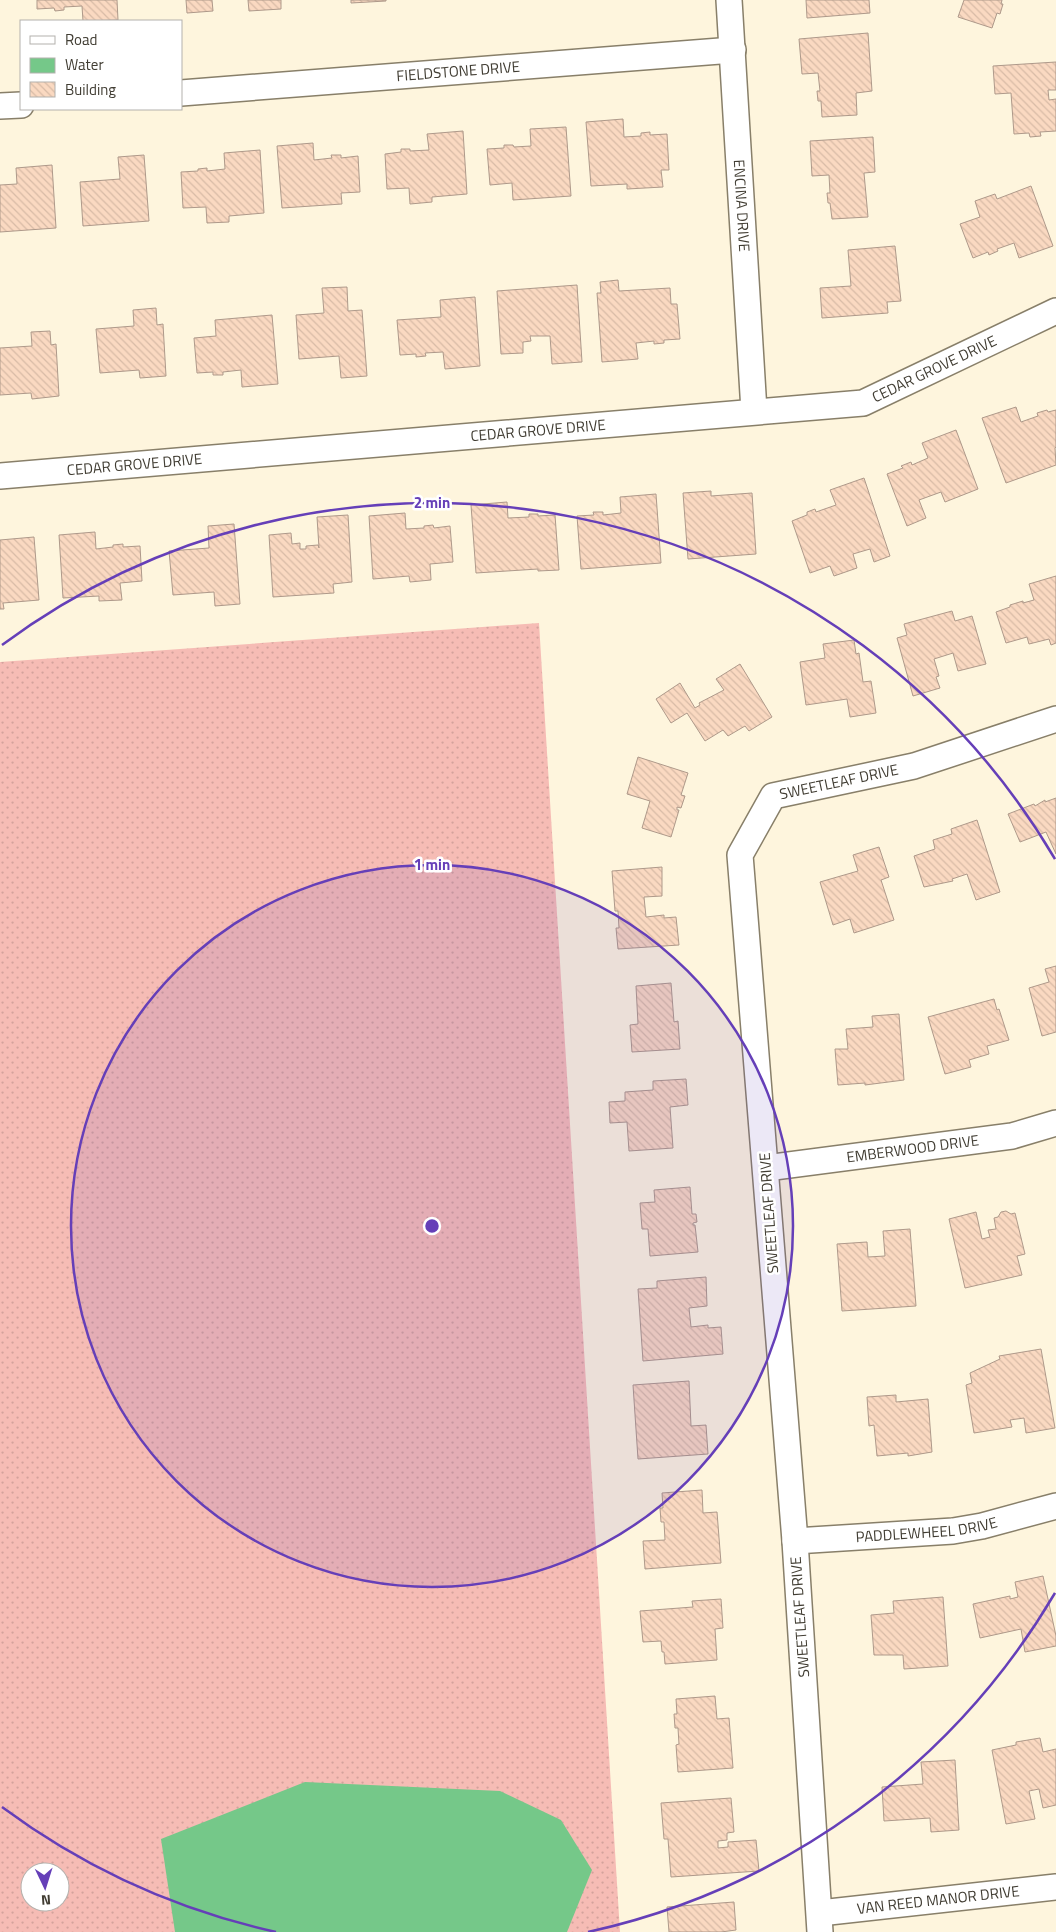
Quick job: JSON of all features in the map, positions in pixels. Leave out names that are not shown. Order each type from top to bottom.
[{"type":"street","name":"ENCINA DRIVE","points":[[729,0],[754,411]]},
{"type":"street","name":"FIELDSTONE DRIVE","points":[[182,92],[733,50]]},
{"type":"street","points":[[0,106],[20,105]]},
{"type":"street","name":"CEDAR GROVE DRIVE","points":[[0,476],[863,403],[1056,311]]},
{"type":"street","name":"SWEETLEAF DRIVE","points":[[820,1922],[795,1541],[740,855],[772,796],[914,766],[1056,720]]},
{"type":"street","name":"EMBERWOOD DRIVE","points":[[766,1168],[1012,1136],[1056,1123]]},
{"type":"street","name":"PADDLEWHEEL DRIVE","points":[[795,1541],[953,1531],[982,1526],[1056,1506]]},
{"type":"street","name":"VAN REED MANOR DRIVE","points":[[820,1922],[1056,1887]]},
{"type":"shaded area","points":[[539,623],[620,1932],[0,1932],[0,662]]},
{"type":"water","points":[[305,1782],[500,1791],[561,1820],[592,1870],[567,1932],[175,1932],[161,1839]]},
{"type":"building","points":[[37,0],[117,0],[118,20],[83,20],[82,6],[64,7],[64,10],[55,11],[54,8],[37,9]]},
{"type":"building","points":[[186,0],[212,0],[213,11],[187,13]]},
{"type":"building","points":[[248,0],[281,0],[281,9],[249,11]]},
{"type":"building","points":[[351,0],[386,0],[386,1],[351,3]]},
{"type":"building","points":[[806,0],[869,0],[870,13],[807,18]]},
{"type":"building","points":[[964,0],[1002,0],[1001,4],[1003,4],[1000,14],[997,13],[992,28],[958,17]]},
{"type":"building","points":[[868,33],[872,91],[856,93],[857,115],[822,117],[821,101],[818,101],[817,91],[820,91],[818,73],[802,74],[799,39]]},
{"type":"building","points":[[1056,62],[1056,90],[1048,90],[1049,100],[1056,99],[1056,131],[1040,132],[1041,136],[1030,137],[1029,133],[1014,134],[1011,93],[995,94],[993,66]]},
{"type":"building","points":[[623,119],[624,137],[641,136],[641,133],[650,132],[650,135],[667,134],[669,170],[661,170],[663,187],[627,189],[627,184],[591,186],[586,122]]},
{"type":"building","points":[[566,127],[571,196],[513,200],[512,183],[490,185],[487,149],[504,148],[504,145],[513,145],[514,147],[531,146],[530,129]]},
{"type":"building","points":[[463,131],[467,194],[432,197],[432,202],[410,204],[409,188],[387,189],[385,154],[401,152],[401,149],[410,149],[410,151],[429,150],[427,134]]},
{"type":"building","points":[[873,137],[875,172],[864,173],[868,217],[832,219],[827,193],[830,193],[829,175],[812,176],[810,141]]},
{"type":"building","points":[[313,143],[314,160],[332,158],[331,155],[341,155],[341,158],[358,156],[360,192],[341,193],[342,204],[282,208],[277,146]]},
{"type":"building","points":[[260,150],[264,213],[229,216],[229,222],[207,223],[206,207],[183,208],[181,172],[198,171],[198,169],[207,168],[207,171],[225,169],[224,153]]},
{"type":"building","points":[[144,155],[149,221],[83,226],[80,182],[120,179],[118,157]]},
{"type":"building","points":[[52,165],[56,228],[0,232],[0,185],[17,184],[16,168]]},
{"type":"building","points":[[1031,186],[1053,246],[1019,258],[1014,243],[997,249],[998,251],[989,255],[988,252],[973,258],[960,224],[980,217],[975,201],[995,194],[997,199]]},
{"type":"building","points":[[895,246],[901,301],[887,302],[888,313],[822,318],[820,288],[851,286],[848,250]]},
{"type":"building","points":[[618,280],[619,291],[670,288],[671,304],[677,304],[680,339],[664,340],[664,343],[654,344],[654,341],[636,343],[638,359],[602,362],[597,293],[601,293],[600,282]]},
{"type":"building","points":[[577,285],[582,362],[552,364],[550,336],[530,336],[531,341],[523,342],[523,353],[501,354],[497,291]]},
{"type":"building","points":[[347,287],[348,311],[362,310],[367,376],[341,378],[339,356],[299,359],[296,315],[324,313],[322,288]]},
{"type":"building","points":[[475,297],[480,366],[445,369],[443,352],[425,353],[426,356],[416,357],[416,354],[400,355],[397,320],[441,317],[440,300]]},
{"type":"building","points":[[156,308],[157,325],[163,324],[166,376],[140,378],[139,370],[100,373],[96,329],[134,326],[133,310]]},
{"type":"building","points":[[272,315],[278,384],[242,387],[241,370],[223,372],[223,375],[213,375],[213,372],[197,373],[194,338],[216,336],[215,320]]},
{"type":"building","points":[[50,331],[51,345],[56,344],[59,396],[32,399],[31,393],[0,395],[0,348],[32,346],[31,332]]},
{"type":"building","points":[[1016,407],[1021,422],[1038,416],[1037,413],[1056,410],[1056,465],[1006,483],[982,418]]},
{"type":"building","points":[[956,430],[978,489],[945,502],[941,492],[919,500],[926,518],[907,526],[887,474],[903,468],[901,466],[911,462],[912,465],[928,458],[922,443]]},
{"type":"building","points":[[864,478],[890,556],[874,562],[870,549],[853,554],[857,568],[834,576],[830,566],[810,573],[792,521],[807,515],[807,512],[815,509],[816,512],[836,505],[830,490]]},
{"type":"building","points":[[711,491],[711,496],[752,493],[756,554],[688,559],[683,493]]},
{"type":"building","points":[[656,494],[661,563],[581,569],[577,516],[594,515],[593,512],[603,512],[603,515],[621,513],[620,497]]},
{"type":"building","points":[[507,502],[508,518],[529,517],[529,514],[538,514],[538,516],[555,515],[559,570],[538,571],[538,569],[476,573],[471,505]]},
{"type":"building","points":[[405,513],[406,529],[424,528],[424,526],[433,525],[434,528],[450,526],[453,562],[430,564],[431,580],[410,582],[409,576],[373,579],[369,516]]},
{"type":"building","points":[[348,515],[352,582],[333,584],[334,593],[273,597],[269,535],[291,533],[292,544],[300,543],[300,549],[306,549],[306,546],[318,545],[319,548],[317,517]]},
{"type":"building","points":[[234,524],[240,604],[215,606],[214,592],[173,595],[169,551],[209,548],[208,526]]},
{"type":"building","points":[[95,532],[96,549],[123,544],[123,547],[140,546],[142,581],[120,583],[122,600],[99,601],[99,596],[63,598],[59,535]]},
{"type":"building","points":[[34,537],[39,600],[3,603],[4,609],[0,609],[0,540]]},
{"type":"building","points":[[1056,576],[1056,643],[1051,645],[1049,639],[1029,644],[1027,637],[1006,643],[996,612],[1010,607],[1010,605],[1034,600],[1029,584]]},
{"type":"building","points":[[952,611],[955,621],[972,616],[986,664],[958,671],[953,653],[934,659],[939,676],[936,677],[940,688],[913,696],[897,638],[907,635],[904,624]]},
{"type":"building","points":[[854,640],[856,654],[859,653],[863,682],[871,681],[876,713],[850,717],[847,699],[806,705],[800,662],[825,658],[823,644]]},
{"type":"building","points":[[740,664],[772,717],[749,731],[745,726],[728,736],[723,730],[705,741],[687,713],[671,723],[656,699],[680,683],[695,708],[700,705],[699,703],[724,690],[716,679]]},
{"type":"building","points":[[638,757],[688,773],[681,795],[685,796],[681,808],[677,807],[677,810],[679,810],[671,837],[642,828],[650,801],[627,794]]},
{"type":"building","points":[[1056,798],[1056,854],[1046,832],[1020,842],[1008,814],[1034,804],[1035,806],[1045,800],[1045,802]]},
{"type":"building","points":[[977,820],[1000,892],[976,900],[967,874],[952,879],[953,881],[924,887],[914,856],[935,849],[933,840],[952,834],[951,829]]},
{"type":"building","points":[[879,847],[889,877],[881,880],[894,920],[854,933],[850,919],[833,925],[820,882],[858,871],[853,855]]},
{"type":"building","points":[[662,867],[662,896],[644,897],[646,917],[664,915],[664,918],[676,917],[679,945],[618,949],[616,928],[619,928],[618,911],[615,911],[612,871]]},
{"type":"building","points":[[1056,966],[1056,1032],[1042,1036],[1029,988],[1049,982],[1045,969]]},
{"type":"building","points":[[671,983],[674,1022],[678,1021],[680,1049],[632,1052],[630,1025],[638,1024],[636,986]]},
{"type":"building","points":[[994,999],[1009,1040],[987,1046],[989,1054],[969,1060],[971,1067],[945,1074],[928,1017]]},
{"type":"building","points":[[899,1014],[904,1080],[865,1085],[865,1083],[838,1085],[835,1049],[848,1049],[846,1029],[873,1027],[872,1016]]},
{"type":"building","points":[[686,1079],[688,1105],[670,1107],[673,1148],[629,1151],[627,1122],[610,1123],[609,1102],[625,1101],[625,1092],[653,1090],[653,1081]]},
{"type":"building","points":[[690,1187],[692,1214],[696,1214],[697,1222],[693,1223],[693,1225],[695,1225],[698,1252],[650,1256],[648,1229],[642,1229],[640,1203],[655,1202],[654,1190]]},
{"type":"building","points":[[1006,1211],[1011,1214],[1015,1213],[1025,1254],[1017,1256],[1022,1275],[965,1288],[949,1219],[976,1212],[982,1239],[990,1237],[988,1230],[996,1229],[994,1218],[998,1217],[1001,1212]]},
{"type":"building","points":[[910,1229],[916,1306],[842,1311],[837,1244],[867,1242],[868,1257],[885,1256],[883,1231]]},
{"type":"building","points":[[706,1277],[707,1306],[689,1308],[691,1327],[708,1325],[708,1328],[721,1327],[723,1354],[643,1361],[638,1289],[657,1288],[657,1281]]},
{"type":"building","points":[[1041,1349],[1055,1428],[1026,1433],[1024,1418],[1010,1420],[1012,1427],[974,1433],[966,1385],[972,1383],[970,1373],[1000,1359],[999,1356]]},
{"type":"building","points":[[689,1381],[691,1426],[706,1425],[708,1454],[638,1459],[633,1385]]},
{"type":"building","points":[[896,1395],[896,1402],[928,1399],[932,1452],[908,1456],[908,1453],[877,1456],[874,1425],[869,1426],[867,1397]]},
{"type":"building","points":[[702,1490],[703,1513],[717,1512],[721,1563],[645,1569],[643,1541],[665,1540],[664,1522],[661,1522],[660,1508],[663,1508],[662,1493]]},
{"type":"building","points":[[1043,1576],[1056,1636],[1056,1646],[1025,1652],[1021,1629],[980,1638],[973,1604],[1010,1596],[1010,1599],[1018,1597],[1015,1582]]},
{"type":"building","points":[[943,1597],[948,1666],[904,1669],[903,1655],[874,1655],[871,1615],[894,1613],[893,1601]]},
{"type":"building","points":[[721,1599],[723,1628],[715,1629],[717,1660],[665,1664],[661,1641],[643,1642],[640,1611],[693,1607],[692,1601]]},
{"type":"building","points":[[715,1696],[717,1719],[729,1718],[733,1768],[678,1772],[676,1745],[679,1744],[678,1728],[675,1728],[674,1714],[677,1714],[676,1699]]},
{"type":"building","points":[[1040,1738],[1043,1752],[1056,1749],[1056,1805],[1043,1808],[1039,1789],[1029,1791],[1035,1819],[1006,1824],[992,1750],[1016,1745],[1016,1742]]},
{"type":"building","points":[[955,1760],[959,1830],[931,1832],[930,1818],[884,1821],[882,1787],[923,1784],[921,1762]]},
{"type":"building","points":[[731,1798],[734,1832],[727,1833],[727,1840],[718,1841],[718,1848],[728,1847],[728,1842],[756,1840],[759,1871],[671,1877],[668,1839],[664,1839],[661,1803]]},
{"type":"building","points":[[734,1902],[736,1930],[721,1932],[669,1932],[667,1907]]}]
